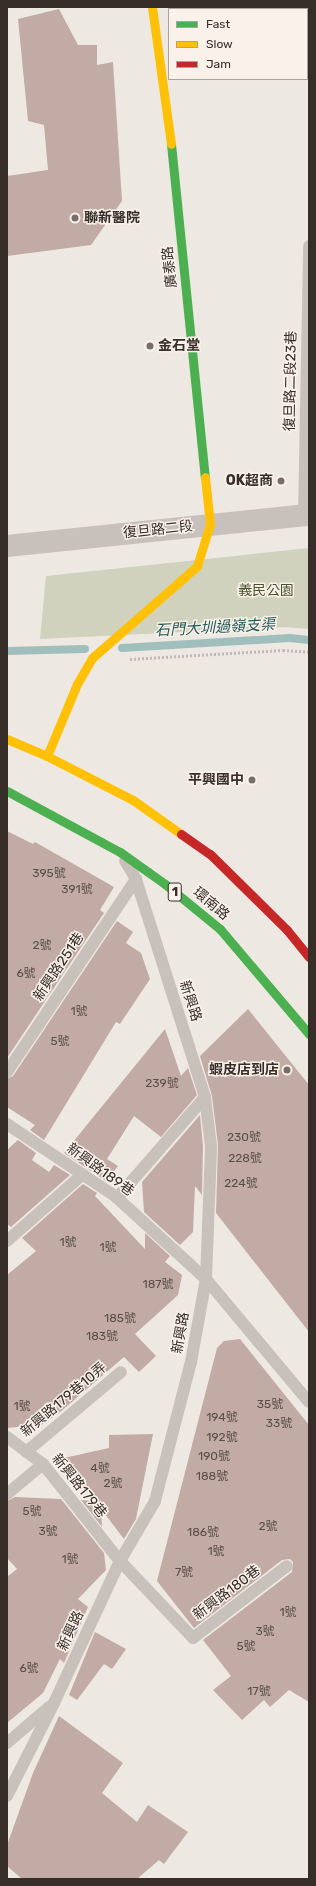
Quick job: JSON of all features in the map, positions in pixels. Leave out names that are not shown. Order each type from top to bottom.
[{"type":"street","name":"廣泰路","points":[[152,7],[176,176],[210,524]]},
{"type":"street","name":"復旦路二段","points":[[7,546],[307,515]]},
{"type":"street","points":[[47,756],[77,684],[92,658],[197,566],[210,524]]},
{"type":"street","points":[[7,739],[47,756],[133,800],[210,854],[287,930],[309,957]]},
{"type":"street","name":"環南路","points":[[7,792],[120,852],[165,884],[220,929],[309,1034]]},
{"type":"lane","name":"復旦路二段23巷","points":[[307,515],[309,246]]},
{"type":"lane","name":"新興路","points":[[7,1796],[54,1703],[120,1561],[155,1501],[191,1362],[206,1279],[211,1146],[205,1097],[136,879],[120,852]]},
{"type":"lane","name":"新興路251巷","points":[[7,1072],[136,879]]},
{"type":"lane","points":[[117,1198],[205,1097]]},
{"type":"lane","name":"新興路189巷","points":[[7,1124],[117,1198],[206,1279],[309,1402]]},
{"type":"lane","points":[[7,1241],[83,1174]]},
{"type":"lane","name":"新興路179巷10弄","points":[[26,1452],[121,1372]]},
{"type":"lane","name":"新興路179巷","points":[[7,1438],[43,1464],[120,1561]]},
{"type":"lane","points":[[7,1494],[43,1464]]},
{"type":"lane","name":"新興路180巷","points":[[120,1561],[193,1638],[288,1566]]},
{"type":"lane","points":[[7,1744],[54,1703]]},
{"type":"path","points":[[123,659],[283,650],[309,652]]},
{"type":"green space","name":"義民公園","points":[[309,548],[309,629],[285,627],[40,639],[46,576]]},
{"type":"building","points":[[59,9],[78,45],[97,45],[97,65],[113,62],[122,201],[91,245],[7,256],[7,176],[48,170],[44,125],[28,121],[18,19]]},
{"type":"building","points":[[7,831],[33,844],[35,842],[114,887],[100,910],[104,913],[7,1058]]},
{"type":"building","points":[[117,921],[133,932],[126,943],[141,953],[150,979],[120,1024],[116,1022],[44,1140],[30,1130],[35,1125],[7,1107],[7,1079],[13,1076]]},
{"type":"building","points":[[248,1009],[309,1085],[309,1332],[216,1213],[218,1145],[212,1096],[200,1056]]},
{"type":"building","points":[[165,1029],[181,1076],[188,1068],[197,1095],[161,1137],[134,1116],[107,1159],[118,1166],[106,1181],[64,1153]]},
{"type":"building","points":[[200,1115],[203,1146],[202,1195],[195,1186],[193,1232],[180,1245],[144,1212],[142,1182]]},
{"type":"building","points":[[18,1140],[36,1153],[32,1160],[49,1172],[54,1165],[70,1175],[11,1227],[7,1224],[7,1150]]},
{"type":"building","points":[[83,1184],[97,1193],[95,1196],[145,1249],[145,1233],[170,1256],[165,1262],[182,1275],[178,1295],[135,1334],[156,1356],[139,1372],[124,1357],[59,1413],[41,1425],[7,1428],[7,1275],[36,1251],[22,1238]]},
{"type":"building","points":[[240,1339],[309,1425],[309,1702],[289,1690],[270,1707],[264,1700],[242,1720],[213,1690],[231,1676],[203,1640],[292,1572],[293,1562],[290,1559],[282,1560],[194,1628],[157,1581],[217,1348],[224,1341]]},
{"type":"building","points":[[153,1434],[136,1519],[124,1539],[101,1509],[102,1527],[81,1500],[97,1501],[64,1458],[109,1448],[109,1435]]},
{"type":"building","points":[[15,1497],[61,1499],[104,1553],[106,1570],[78,1599],[88,1607],[64,1663],[60,1659],[43,1693],[7,1723],[7,1577],[17,1569],[7,1558],[7,1501]]},
{"type":"building","points":[[95,1632],[126,1649],[112,1669],[104,1664],[77,1700],[69,1695]]},
{"type":"building","points":[[59,1716],[123,1763],[102,1793],[137,1822],[148,1805],[188,1832],[164,1864],[159,1860],[137,1879],[22,1879],[7,1866],[7,1845],[33,1773]]},
{"type":"waterway","name":"石門大圳過嶺支渠","points":[[122,648],[290,638],[309,640]]},
{"type":"waterway","name":"石門大圳過嶺支渠","points":[[7,651],[85,649]]},
{"type":"traffic: fast","points":[[171,144],[205,477]]},
{"type":"traffic: fast","points":[[7,791],[120,852],[165,884],[220,929],[309,1034]]},
{"type":"traffic: slow","points":[[152,7],[171,144]]},
{"type":"traffic: slow","points":[[47,756],[77,684],[92,658],[197,566],[210,524],[205,477]]},
{"type":"traffic: slow","points":[[7,739],[47,756],[133,800],[181,834]]},
{"type":"traffic: jam","points":[[181,834],[210,854],[287,930],[309,957]]},
{"type":"place","name":"聯新醫院","points":[[75,218]]},
{"type":"place","name":"金石堂","points":[[150,346]]},
{"type":"place","name":"OK超商","points":[[281,481]]},
{"type":"place","name":"平興國中","points":[[252,780]]},
{"type":"place","name":"蝦皮店到店","points":[[287,1070]]}]
